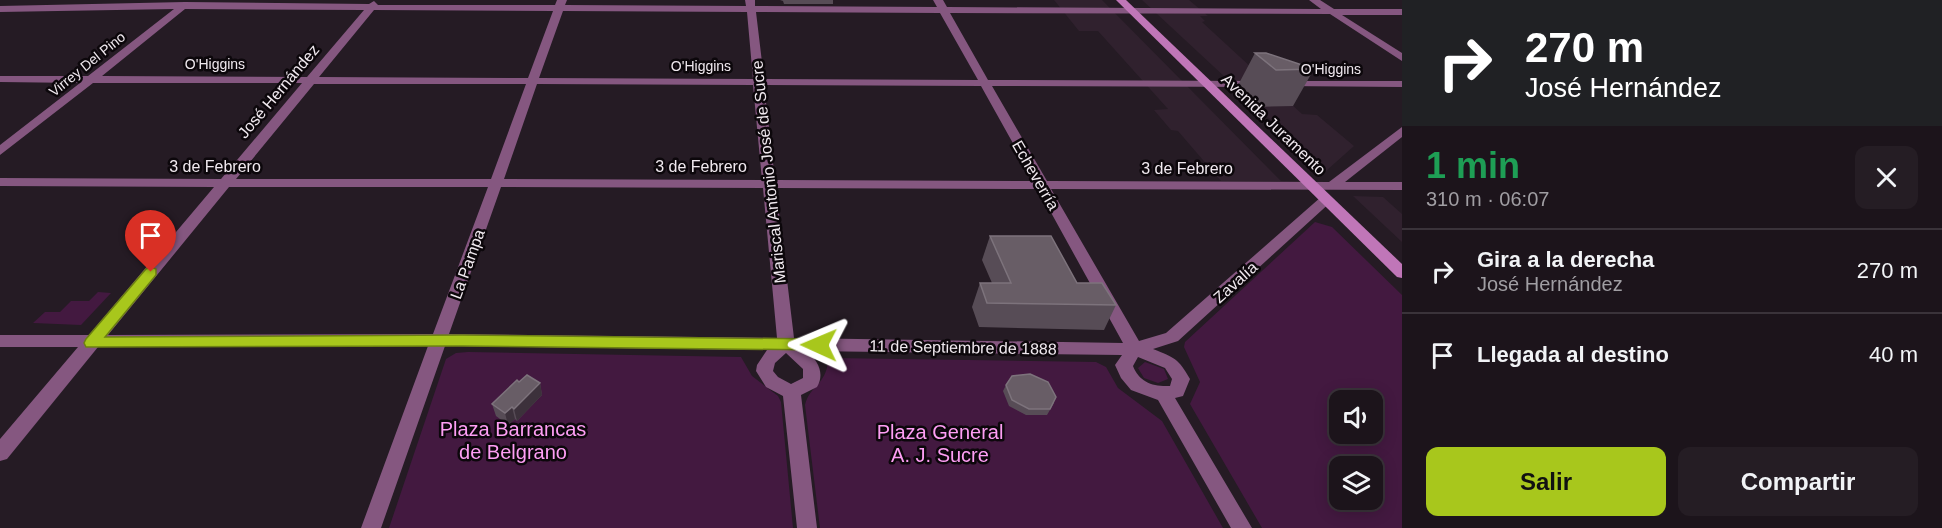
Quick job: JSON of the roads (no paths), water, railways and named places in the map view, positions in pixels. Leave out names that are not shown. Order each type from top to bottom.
[{"type":"main road","name":"Avenida Juramento","points":[[1121,0],[1402,273]]},
{"type":"street","name":"Virrey Del Pino","points":[[0,152],[193,0]]},
{"type":"street","points":[[1314,0],[1402,58]]},
{"type":"street","points":[[0,9],[105,3],[182,7],[374,4],[941,5],[1134,12],[1402,12]]},
{"type":"street","name":"José Hernández","points":[[0,453],[374,4]]},
{"type":"street","name":"La Pampa","points":[[371,528],[561,4]]},
{"type":"street","name":"Mariscal Antonio José de Sucre","points":[[750,5],[760,81],[768,183],[786,344]]},
{"type":"street","name":"Echeverría","points":[[941,5],[1135,349]]},
{"type":"street","name":"O'Higgins","points":[[0,79],[1402,84]]},
{"type":"street","points":[[1333,185],[1402,132]]},
{"type":"street","name":"3 de Febrero","points":[[0,182],[1402,186]]},
{"type":"street","name":"Zavalía","points":[[1135,349],[1172,337],[1326,200]]},
{"type":"street","name":"11 de Septiembre de 1888","points":[[0,341],[92,343],[439,341],[1135,349]]},
{"type":"street","points":[[786,344],[808,361],[812,369],[811,382],[792,392],[770,381],[764,369],[765,361],[786,344]]},
{"type":"street","points":[[1135,349],[1164,360],[1176,369],[1181,379],[1177,392],[1164,395],[1138,386],[1126,372],[1124,365],[1135,349]]},
{"type":"street","points":[[792,392],[807,528]]},
{"type":"street","points":[[1164,395],[1242,528]]},
{"type":"park label","name":"Plaza Barrancas de Belgrano","points":[[513,440]]},
{"type":"park label","name":"Plaza General A. J. Sucre","points":[[940,444]]}]
